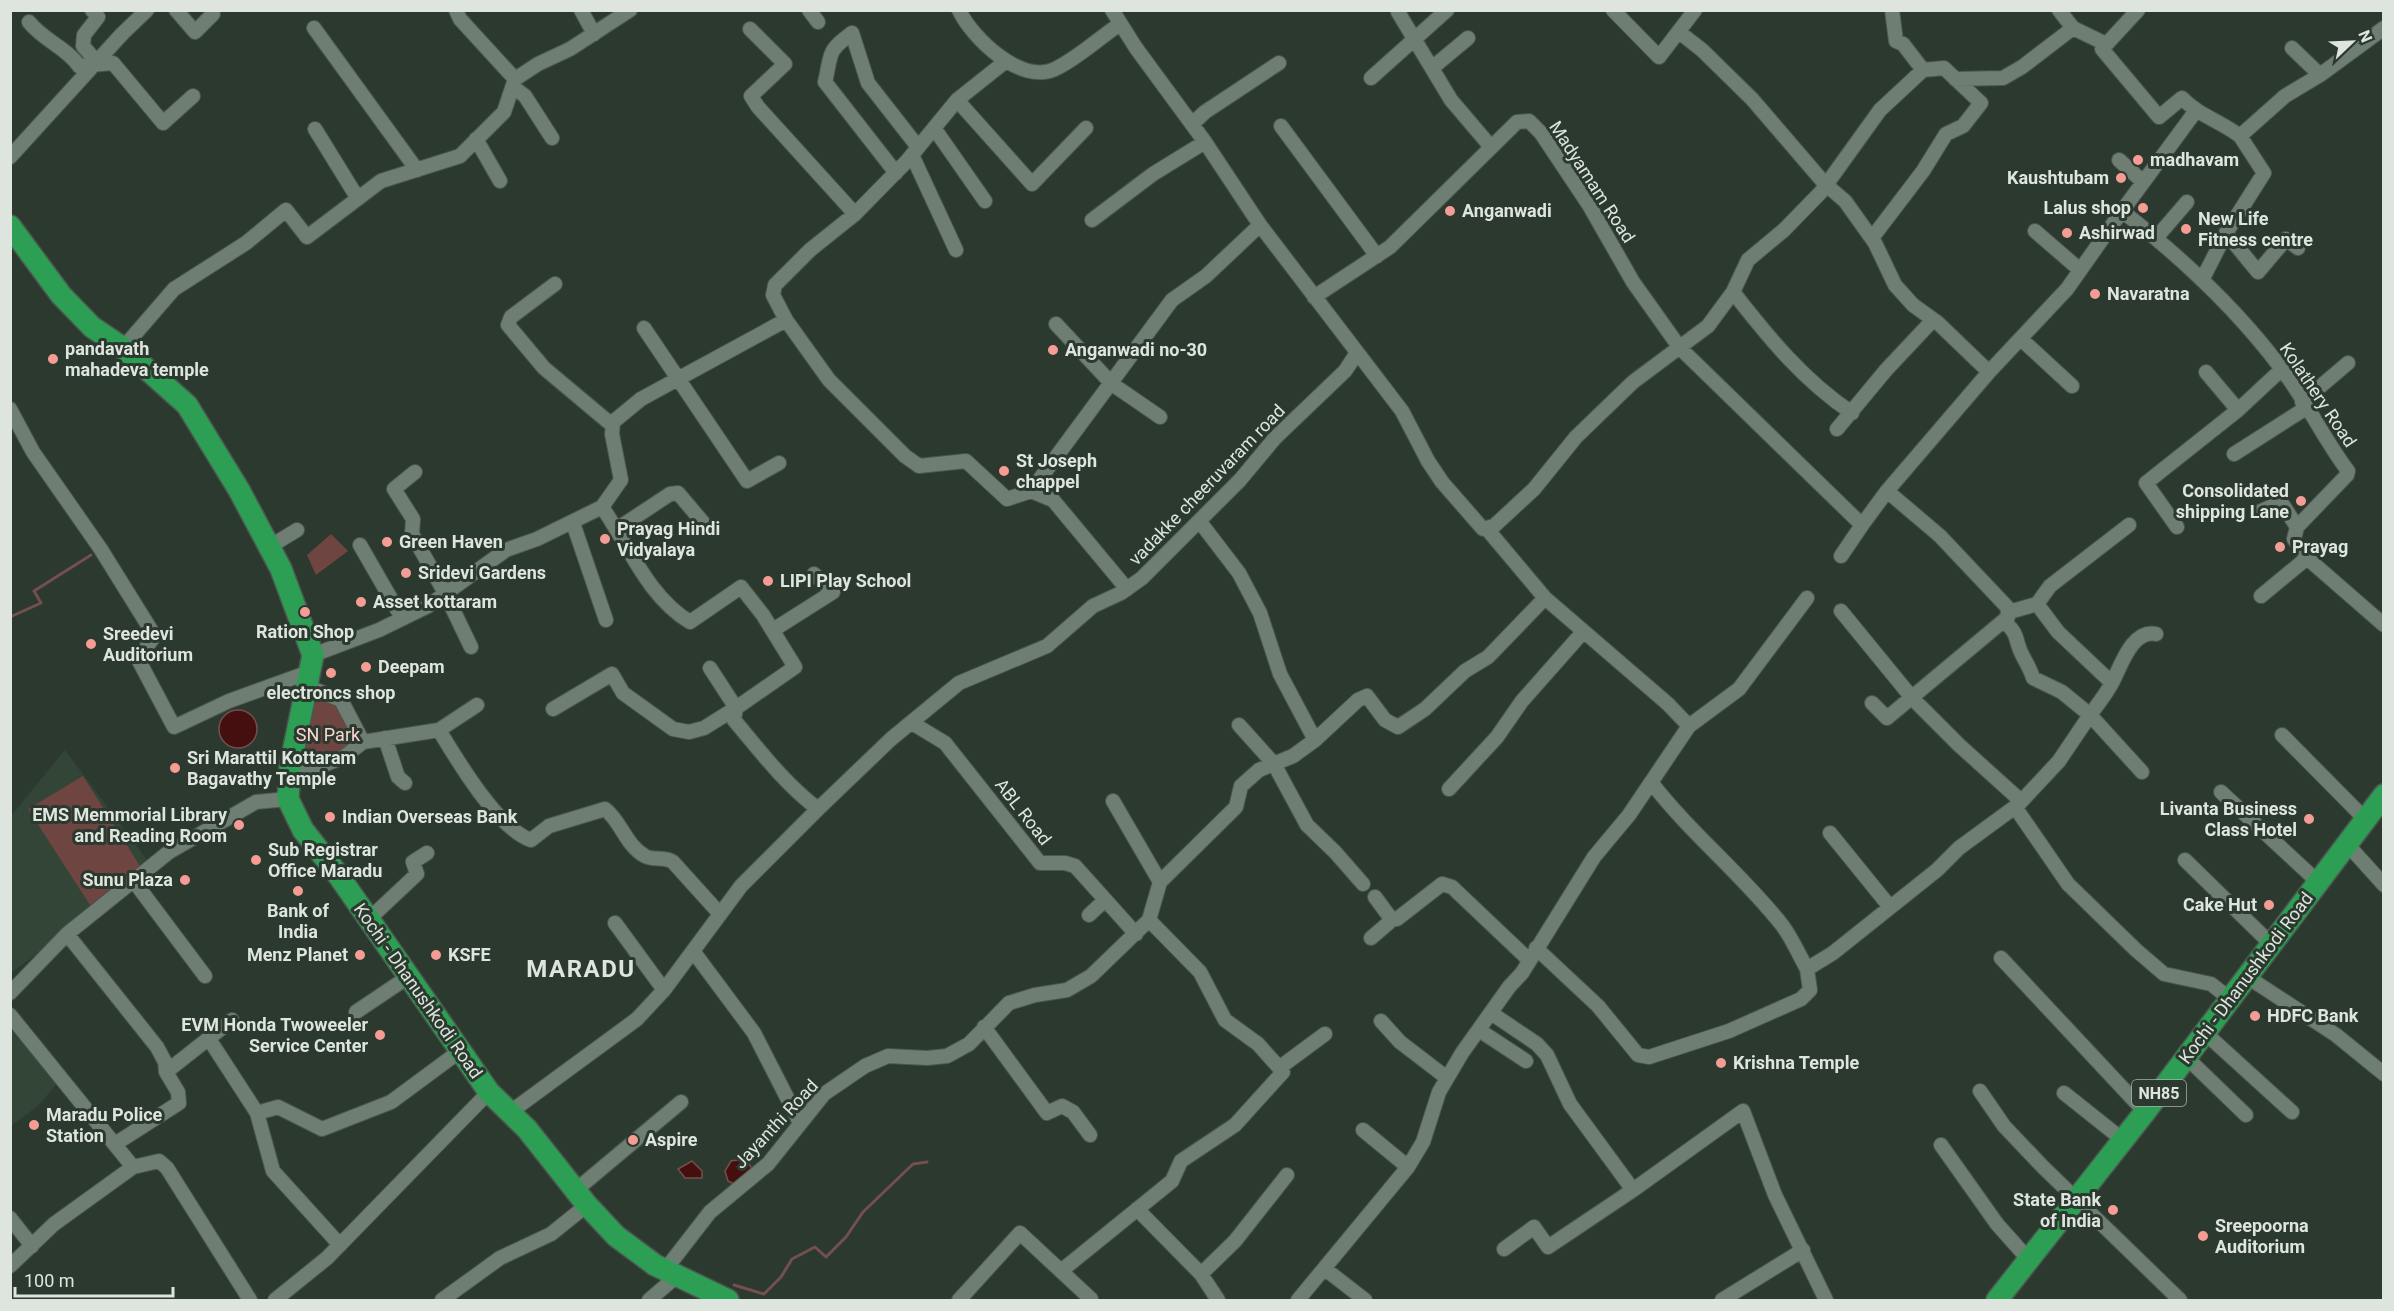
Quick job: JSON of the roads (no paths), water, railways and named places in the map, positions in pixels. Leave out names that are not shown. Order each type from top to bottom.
[{"type":"highway","points":[[10,226],[61,295],[92,327],[123,348],[187,405],[239,490],[281,569],[309,671]]},
{"type":"highway","name":"Kochi - Dhanushkodi Road","points":[[309,671],[290,767],[288,799],[303,830],[336,872],[489,1092],[526,1129],[616,1236],[671,1273],[728,1300]]},
{"type":"highway","name":"Kochi - Dhanushkodi Road","points":[[1997,1300],[2145,1112],[2270,943],[2376,809]]},
{"type":"street","points":[[92,10],[98,17],[84,35],[83,46],[95,63]]},
{"type":"street","points":[[10,157],[95,63],[147,10]]},
{"type":"street","points":[[176,10],[195,32],[213,14]]},
{"type":"street","points":[[456,10],[460,19],[525,96],[552,138]]},
{"type":"street","points":[[581,10],[594,34]]},
{"type":"street","points":[[123,348],[174,289],[246,243],[285,210],[308,237],[357,197],[381,181],[460,156],[504,112],[514,83],[630,10]]},
{"type":"street","points":[[809,10],[818,22]]},
{"type":"street","points":[[959,10],[980,40],[1006,61],[1031,71],[1053,70],[1120,24]]},
{"type":"street","points":[[1112,10],[1260,225],[1402,411],[1428,461],[1442,482],[1478,525],[1487,529],[1545,598],[1668,704],[1689,726]]},
{"type":"street","points":[[1371,78],[1447,10]]},
{"type":"street","points":[[1613,10],[1659,57],[1695,10]]},
{"type":"street","points":[[1892,10],[1896,41],[1903,44],[1923,70]]},
{"type":"street","points":[[2059,10],[2073,28],[2106,44]]},
{"type":"street","points":[[2138,10],[2102,49],[2159,117],[2181,98],[2195,112],[2207,114],[2240,136],[2264,173],[2226,232],[2202,280]]},
{"type":"street","points":[[1398,12],[1459,112],[1476,127],[1491,147]]},
{"type":"street","points":[[29,22],[37,32],[74,58],[79,66],[113,63],[163,123]]},
{"type":"street","points":[[314,28],[417,170]]},
{"type":"street","points":[[1955,79],[2003,78],[2022,68],[2073,28]]},
{"type":"street","points":[[2240,136],[2285,96],[2320,75],[2384,28]]},
{"type":"street","points":[[750,29],[785,64],[751,96],[758,107],[855,214]]},
{"type":"street","points":[[1679,32],[1752,99],[1825,184],[1845,201],[1872,238],[1895,285],[1913,305],[1933,320],[1989,372]]},
{"type":"street","points":[[896,173],[825,82],[829,54],[835,45],[852,33],[868,83],[915,151],[956,250]]},
{"type":"street","points":[[1432,68],[1468,38]]},
{"type":"street","points":[[2292,48],[2320,75]]},
{"type":"street","points":[[1006,61],[957,100],[896,173],[855,214],[810,250],[775,285],[773,295],[786,320],[829,380],[905,456],[919,466],[966,461],[1007,499],[1031,491],[1172,300],[1206,276],[1260,225]]},
{"type":"street","points":[[1192,124],[1205,112],[1279,63]]},
{"type":"street","points":[[1487,529],[1534,489],[1576,437],[1633,382],[1708,326],[1733,292],[1748,260],[1807,208],[1880,110],[1923,70],[1944,68],[1981,104],[1963,126],[1946,134],[1923,171],[1872,238]]},
{"type":"street","points":[[156,136],[163,123],[193,96]]},
{"type":"street","points":[[957,100],[1032,184],[1086,128]]},
{"type":"street","points":[[1841,556],[1887,491],[2080,270],[2142,181],[2195,112]]},
{"type":"street","name":"Madyamam Road","points":[[1314,297],[1377,256],[1399,238],[1491,147],[1523,120],[1529,122],[1541,133],[1589,204],[1633,282],[1680,348]]},
{"type":"street","points":[[1281,126],[1377,256]]},
{"type":"street","points":[[934,128],[985,201]]},
{"type":"street","points":[[315,129],[357,197]]},
{"type":"street","points":[[476,139],[500,181]]},
{"type":"street","points":[[1092,220],[1153,174],[1205,142]]},
{"type":"street","points":[[2119,160],[2142,181]]},
{"type":"street","points":[[2156,238],[2187,202]]},
{"type":"street","name":"Kolathery Road","points":[[2122,211],[2178,255],[2282,369],[2348,473],[2297,527]]},
{"type":"street","points":[[2035,231],[2080,270]]},
{"type":"street","points":[[2226,232],[2258,272],[2286,239],[2298,248]]},
{"type":"street","points":[[10,409],[33,452],[99,548],[151,630],[153,638],[138,659],[174,727],[229,701],[309,671],[402,618],[428,606],[506,549],[573,523],[602,507],[621,480],[612,425],[544,368],[508,325],[512,317],[555,284]]},
{"type":"street","points":[[1733,292],[1788,360],[1821,392],[1852,413]]},
{"type":"street","points":[[612,425],[641,399],[786,320]]},
{"type":"street","points":[[1837,429],[1880,376],[1933,320]]},
{"type":"street","points":[[1056,324],[1112,384],[1160,417]]},
{"type":"street","points":[[644,328],[681,379],[747,481],[779,463]]},
{"type":"street","points":[[2021,339],[2072,386]]},
{"type":"street","points":[[1680,348],[1862,525]]},
{"type":"street","name":"vadakke cheeruvaram road","points":[[509,1113],[637,1019],[664,990],[741,886],[818,809],[959,683],[1047,646],[1093,606],[1127,589],[1166,558],[1216,502],[1263,456],[1275,438],[1345,371],[1357,353]]},
{"type":"street","points":[[2234,454],[2304,405],[2348,363]]},
{"type":"street","points":[[2177,528],[2146,483],[2238,410],[2282,369]]},
{"type":"street","points":[[2206,372],[2238,410]]},
{"type":"street","points":[[415,472],[394,489],[413,519],[412,534],[446,593],[471,647]]},
{"type":"street","points":[[1031,491],[1053,500],[1127,589]]},
{"type":"street","points":[[1887,491],[1940,536],[1985,582],[2008,614],[2007,624],[2017,634],[2020,651],[2029,665],[2033,678],[2052,685],[2090,714],[2142,772]]},
{"type":"street","points":[[617,529],[669,494],[678,493],[706,526]]},
{"type":"street","points":[[2259,512],[2281,502],[2297,527],[2294,539],[2307,558],[2384,625]]},
{"type":"street","points":[[552,709],[612,674],[623,693],[673,729],[689,732],[704,728],[795,667],[773,630],[741,587],[690,622],[674,612],[654,591],[602,507]]},
{"type":"street","points":[[1200,522],[1245,583],[1260,613],[1280,674],[1315,741]]},
{"type":"street","points":[[573,523],[606,620]]},
{"type":"street","points":[[1872,703],[1887,718],[1913,699],[2008,614],[2037,604],[2050,586],[2129,525]]},
{"type":"street","points":[[269,547],[297,530]]},
{"type":"street","points":[[360,545],[402,618]]},
{"type":"street","points":[[2261,596],[2307,558]]},
{"type":"street","points":[[773,630],[832,592],[814,574]]},
{"type":"street","points":[[1061,1271],[1172,1181],[1181,1161],[1235,1125],[1283,1072],[1258,1044],[1225,1020],[1200,972],[1149,920],[1160,882],[1236,807],[1241,786],[1259,770],[1293,756],[1315,741],[1358,700],[1367,696],[1385,720],[1398,727],[1425,709],[1465,671],[1488,657],[1545,598]]},
{"type":"street","points":[[1298,1300],[1324,1269],[1397,1159],[1424,1143],[1438,1092],[1533,954],[1594,857],[1629,815],[1689,726],[1739,689],[1807,598]]},
{"type":"street","points":[[2037,604],[2058,632],[2112,683]]},
{"type":"street","points":[[1841,610],[1913,699],[2018,804],[2068,884],[2164,974],[2211,984],[2229,998]]},
{"type":"street","points":[[1449,789],[1497,737],[1522,701],[1583,632]]},
{"type":"street","points":[[1807,969],[1833,953],[1937,870],[1959,848],[2018,804],[2059,761],[2112,683],[2134,642],[2148,634],[2156,634]]},
{"type":"street","points":[[710,668],[736,708],[734,720],[766,759],[803,798],[818,809]]},
{"type":"street","points":[[309,671],[341,700],[363,742]]},
{"type":"street","points":[[290,767],[316,768],[344,757],[363,742],[439,730],[477,705]]},
{"type":"street","name":"ABL Road","points":[[912,723],[945,743],[1040,863],[1065,863],[1075,866],[1136,934]]},
{"type":"street","points":[[1239,726],[1274,764],[1307,825],[1363,884]]},
{"type":"street","points":[[439,730],[470,780],[508,826],[521,837],[531,840],[549,826],[605,809],[635,847],[645,856],[667,858],[673,862],[720,914]]},
{"type":"street","points":[[2282,735],[2376,809]]},
{"type":"street","points":[[385,738],[398,777],[405,783]]},
{"type":"street","points":[[1371,938],[1442,884],[1452,887],[1513,945],[1533,954],[1598,1006],[1638,1055],[1650,1057],[1729,1031],[1801,999],[1810,990],[1807,969],[1783,926],[1736,872],[1666,802],[1651,782]]},
{"type":"street","points":[[2221,792],[2318,882]]},
{"type":"street","points":[[10,993],[67,934],[170,852],[212,825],[256,802],[288,799]]},
{"type":"street","points":[[1113,801],[1160,882]]},
{"type":"street","points":[[1830,833],[1890,907]]},
{"type":"street","points":[[2347,844],[2384,885]]},
{"type":"street","points":[[368,920],[417,874],[413,862],[427,853]]},
{"type":"street","points":[[2185,860],[2270,943]]},
{"type":"street","points":[[133,880],[205,976]]},
{"type":"street","points":[[1375,897],[1392,921]]},
{"type":"street","points":[[1089,915],[1105,900]]},
{"type":"street","name":"Jayanthi Road","points":[[650,1300],[671,1273],[710,1212],[768,1164],[824,1094],[865,1066],[888,1056],[927,1058],[947,1056],[969,1044],[1009,1003],[1035,994],[1067,990],[1095,972],[1149,920]]},
{"type":"street","points":[[615,923],[664,990]]},
{"type":"street","points":[[67,934],[157,1047],[165,1062],[166,1072],[178,1092],[179,1103],[115,1144]]},
{"type":"street","points":[[693,951],[754,1033],[800,1123]]},
{"type":"street","points":[[2001,958],[2145,1112]]},
{"type":"street","points":[[2246,976],[2336,1035],[2384,1074]]},
{"type":"street","points":[[356,1012],[408,977]]},
{"type":"street","points":[[1491,1013],[1537,1044],[1547,1055],[1570,1104],[1633,1190]]},
{"type":"street","points":[[10,1015],[133,1167]]},
{"type":"street","points":[[166,1072],[232,1020]]},
{"type":"street","points":[[1381,1021],[1400,1042],[1447,1078]]},
{"type":"street","points":[[984,1028],[1047,1113],[1062,1106],[1073,1112],[1090,1135]]},
{"type":"street","points":[[1479,1030],[1526,1061]]},
{"type":"street","points":[[2204,1032],[2292,1112]]},
{"type":"street","points":[[1279,1068],[1325,1034]]},
{"type":"street","points":[[209,1039],[257,1113],[273,1171],[340,1245]]},
{"type":"street","points":[[257,1113],[278,1107],[322,1129],[391,1102],[460,1051]]},
{"type":"street","points":[[2186,1057],[2246,1115]]},
{"type":"street","points":[[1980,1091],[2004,1126],[2180,1300]]},
{"type":"street","points":[[275,1300],[340,1245],[489,1092]]},
{"type":"street","points":[[2064,1094],[2123,1140]]},
{"type":"street","points":[[442,1300],[500,1258],[551,1234],[581,1197],[681,1102]]},
{"type":"street","points":[[1504,1249],[1534,1227],[1548,1247],[1633,1190],[1743,1111],[1775,1195],[1826,1300]]},
{"type":"street","points":[[1363,1130],[1397,1159]]},
{"type":"street","points":[[1941,1145],[1997,1224],[2029,1260]]},
{"type":"street","points":[[10,1266],[54,1224],[133,1167],[159,1161],[168,1168],[250,1300]]},
{"type":"street","points":[[1201,1274],[1235,1241],[1287,1175]]},
{"type":"street","points":[[1137,1209],[1201,1274],[1218,1300]]},
{"type":"street","points":[[10,1218],[32,1246]]},
{"type":"street","points":[[959,1300],[1020,1233],[1091,1299]]},
{"type":"street","points":[[1722,1300],[1803,1250]]},
{"type":"street","points":[[1324,1269],[1365,1300]]},
{"type":"waterway","points":[[10,617],[41,603],[34,591],[91,555]]},
{"type":"waterway","points":[[734,1285],[764,1294],[781,1277],[792,1259],[815,1247],[826,1257],[846,1237],[863,1212],[913,1164],[927,1162]]},
{"type":"place","name":"madhavam","points":[[2138,160]]},
{"type":"place","name":"Kaushtubam","points":[[2121,178]]},
{"type":"place","name":"Lalus shop","points":[[2143,208]]},
{"type":"place","name":"Anganwadi","points":[[1450,211]]},
{"type":"place","name":"New Life Fitness centre","points":[[2186,229]]},
{"type":"place","name":"Ashirwad","points":[[2067,233]]},
{"type":"place","name":"Navaratna","points":[[2095,294]]},
{"type":"place","name":"Anganwadi no-30","points":[[1053,350]]},
{"type":"place","name":"pandavath mahadeva temple","points":[[53,359]]},
{"type":"place","name":"St Joseph chappel","points":[[1004,471]]},
{"type":"place","name":"Consolidated shipping Lane","points":[[2301,501]]},
{"type":"place","name":"Prayag Hindi Vidyalaya","points":[[605,539]]},
{"type":"place","name":"Green Haven","points":[[387,542]]},
{"type":"place","name":"Prayag","points":[[2280,547]]},
{"type":"place","name":"Sridevi Gardens","points":[[406,573]]},
{"type":"place","name":"LIPI Play School","points":[[768,581]]},
{"type":"place","name":"Asset kottaram","points":[[361,602]]},
{"type":"place","name":"Ration Shop","points":[[305,612]]},
{"type":"place","name":"Sreedevi Auditorium","points":[[91,644]]},
{"type":"place","name":"Deepam","points":[[366,667]]},
{"type":"place","name":"electroncs shop","points":[[331,673]]},
{"type":"place","name":"Sri Marattil Kottaram Bagavathy Temple","points":[[175,768]]},
{"type":"place","name":"Indian Overseas Bank","points":[[330,817]]},
{"type":"place","name":"Livanta Business Class Hotel","points":[[2309,819]]},
{"type":"place","name":"EMS Memmorial Library and Reading Room","points":[[239,825]]},
{"type":"place","name":"Sub Registrar Office Maradu","points":[[256,860]]},
{"type":"place","name":"Sunu Plaza","points":[[185,880]]},
{"type":"place","name":"Bank of India","points":[[298,891]]},
{"type":"place","name":"Cake Hut","points":[[2269,905]]},
{"type":"place","name":"Menz Planet","points":[[360,955]]},
{"type":"place","name":"KSFE","points":[[436,955]]},
{"type":"place","name":"HDFC Bank","points":[[2255,1016]]},
{"type":"place","name":"EVM Honda Twoweeler Service Center","points":[[380,1035]]},
{"type":"place","name":"Krishna Temple","points":[[1721,1063]]},
{"type":"place","name":"Maradu Police Station","points":[[34,1125]]},
{"type":"place","name":"Aspire","points":[[633,1140]]},
{"type":"place","name":"State Bank of India","points":[[2113,1210]]},
{"type":"place","name":"Sreepoorna Auditorium","points":[[2203,1236]]},
{"type":"district","name":"MARADU","points":[[581,969]]},
{"type":"park label","name":"SN Park","points":[[328,735]]}]
